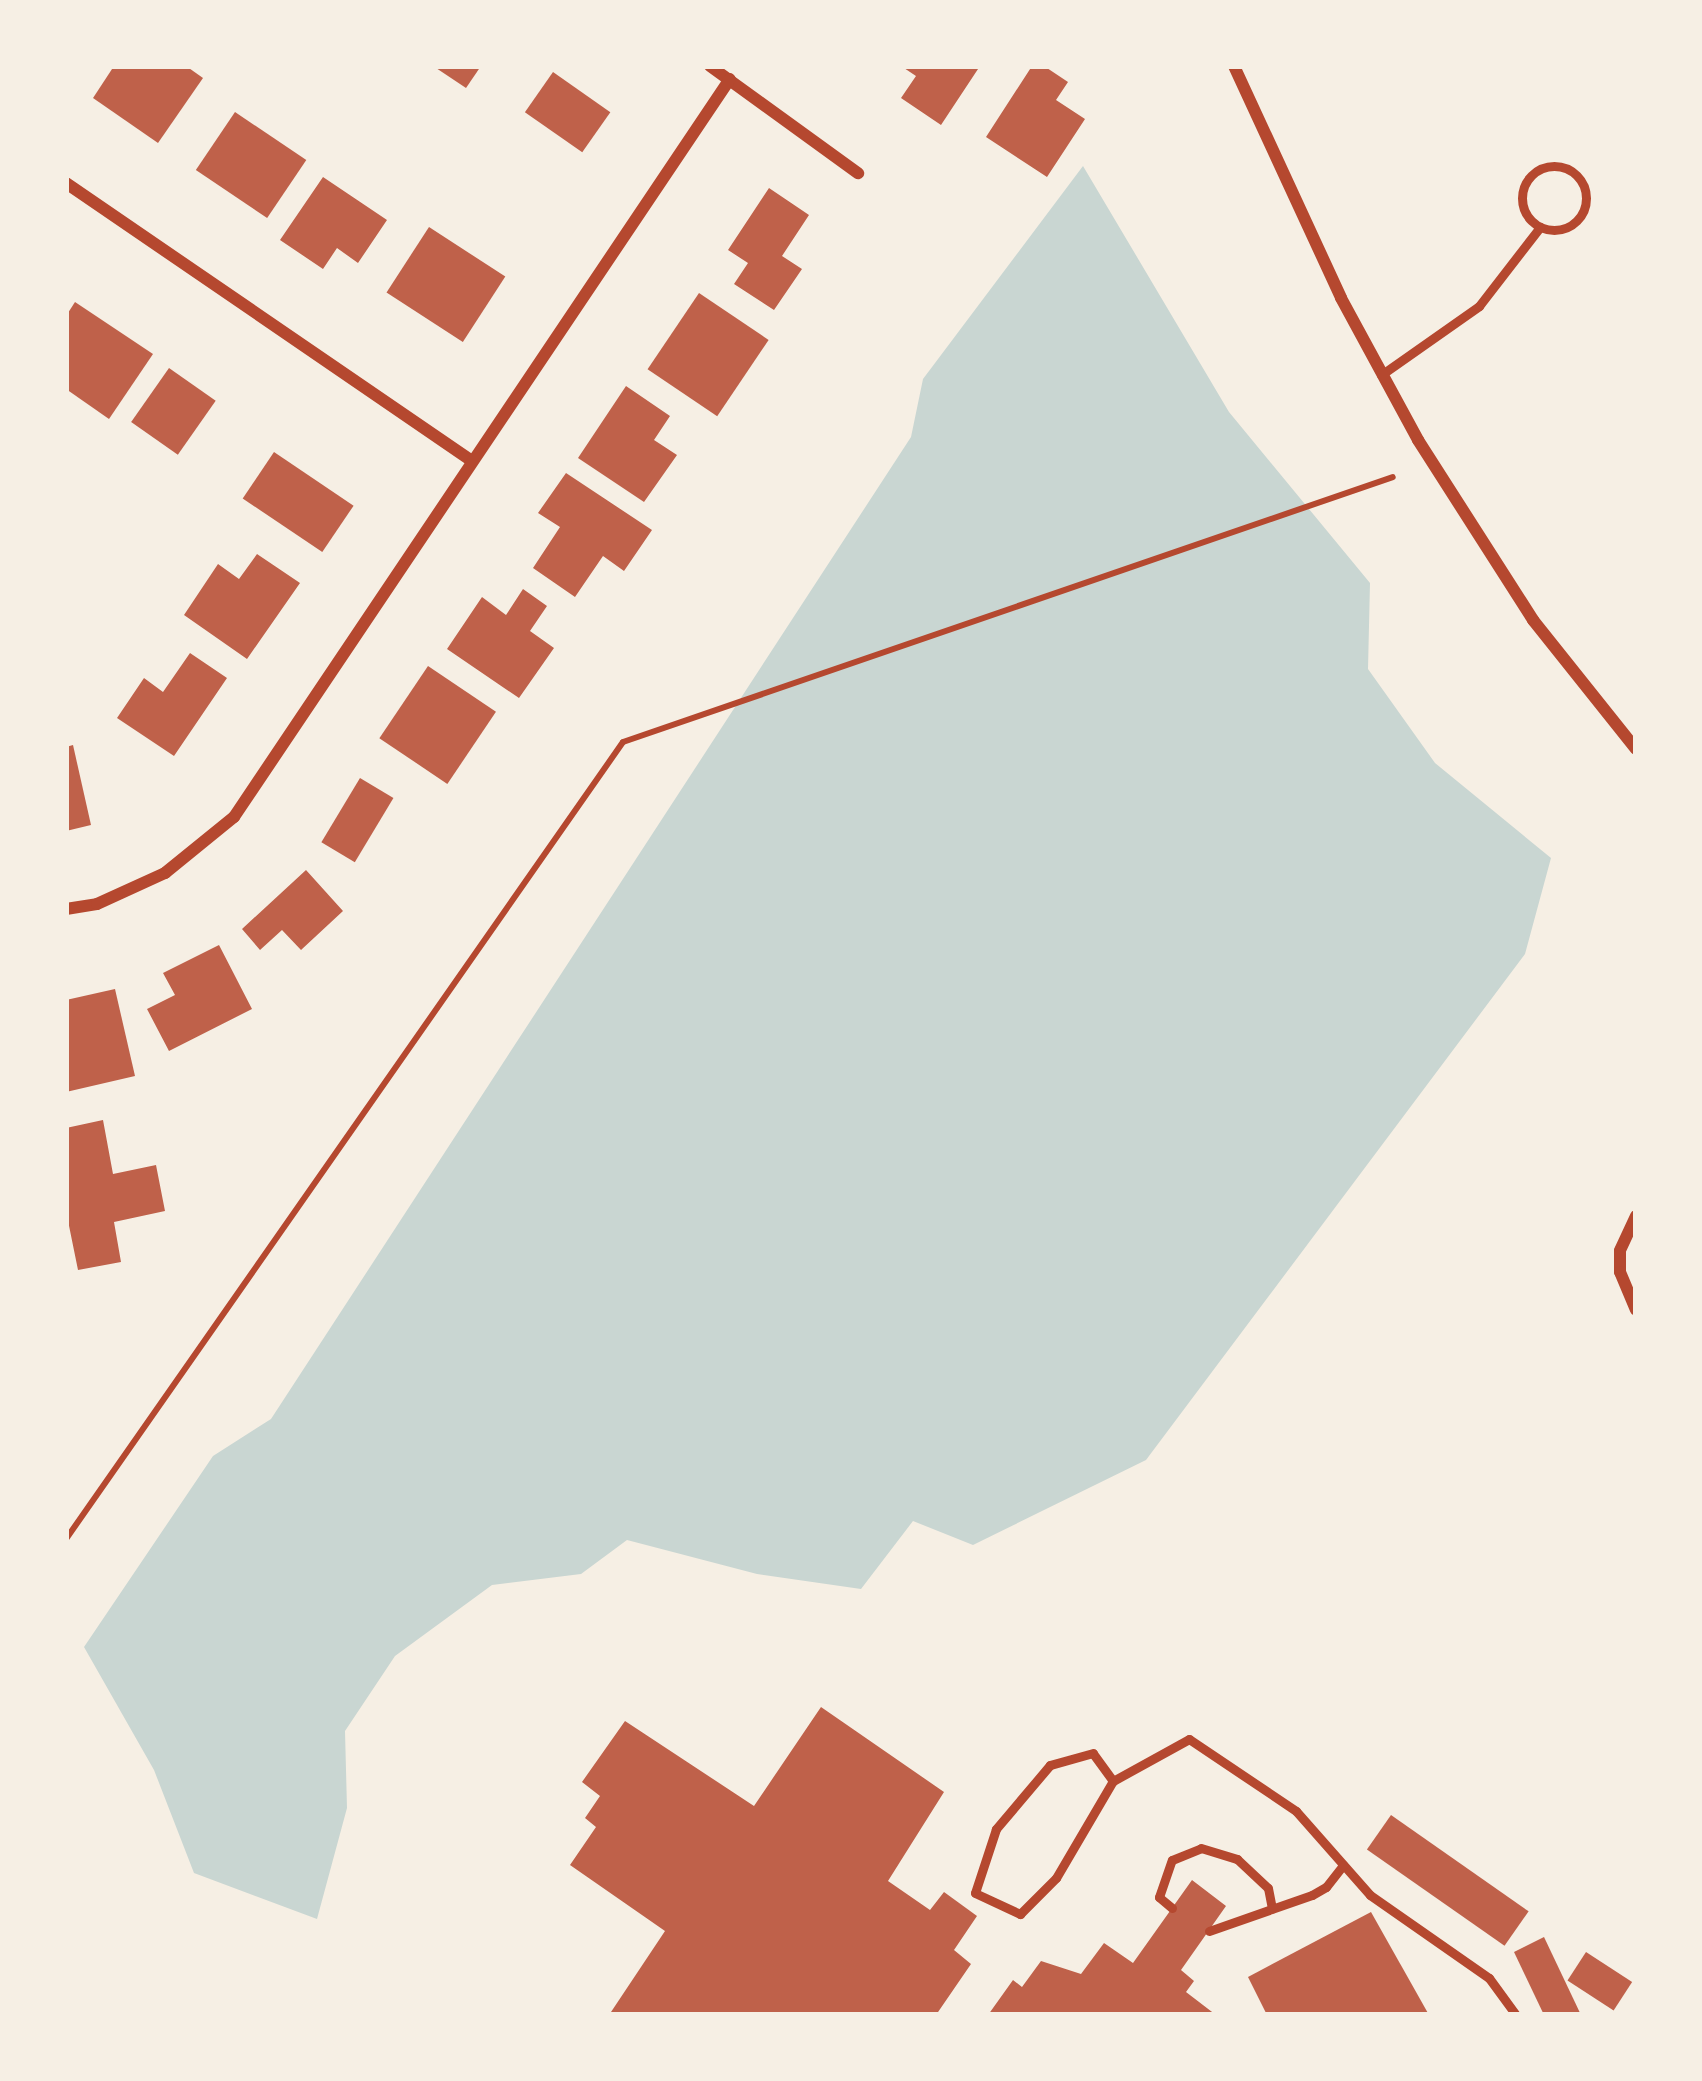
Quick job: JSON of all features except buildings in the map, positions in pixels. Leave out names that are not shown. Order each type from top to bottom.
[{"type":"street","points":[[710,66],[858,173]]},
{"type":"street","points":[[1234,66],[1381,375],[1501,574],[1636,749]]},
{"type":"street","points":[[66,909],[97,904],[165,873],[234,818],[730,79]]},
{"type":"street","points":[[66,183],[472,461]]},
{"type":"street","points":[[1636,1216],[1621,1251],[1620,1272],[1636,1310]]},
{"type":"lane","points":[[1564,167],[1586,190],[1584,211],[1561,230],[1540,227],[1525,212],[1522,191],[1534,173],[1564,167]]},
{"type":"lane","points":[[1381,375],[1479,306],[1540,227]]},
{"type":"lane","points":[[1113,1781],[1093,1753],[1050,1765],[996,1829],[975,1894],[1021,1913],[1056,1878],[1113,1781],[1190,1739],[1296,1811],[1370,1895],[1489,1978],[1516,2015]]},
{"type":"lane","points":[[1172,1908],[1160,1898],[1172,1860],[1201,1848],[1237,1859],[1268,1888],[1272,1909]]},
{"type":"lane","points":[[1209,1931],[1326,1887],[1343,1865]]},
{"type":"path","points":[[66,1539],[623,742],[1393,477]]},
{"type":"shaded area","points":[[1083,166],[1229,412],[1370,583],[1368,669],[1435,763],[1551,858],[1525,954],[1146,1460],[973,1545],[913,1521],[861,1589],[757,1574],[627,1540],[581,1574],[492,1585],[395,1656],[345,1731],[347,1808],[317,1919],[194,1873],[154,1770],[84,1647],[213,1456],[271,1419],[911,437],[923,379]]}]
